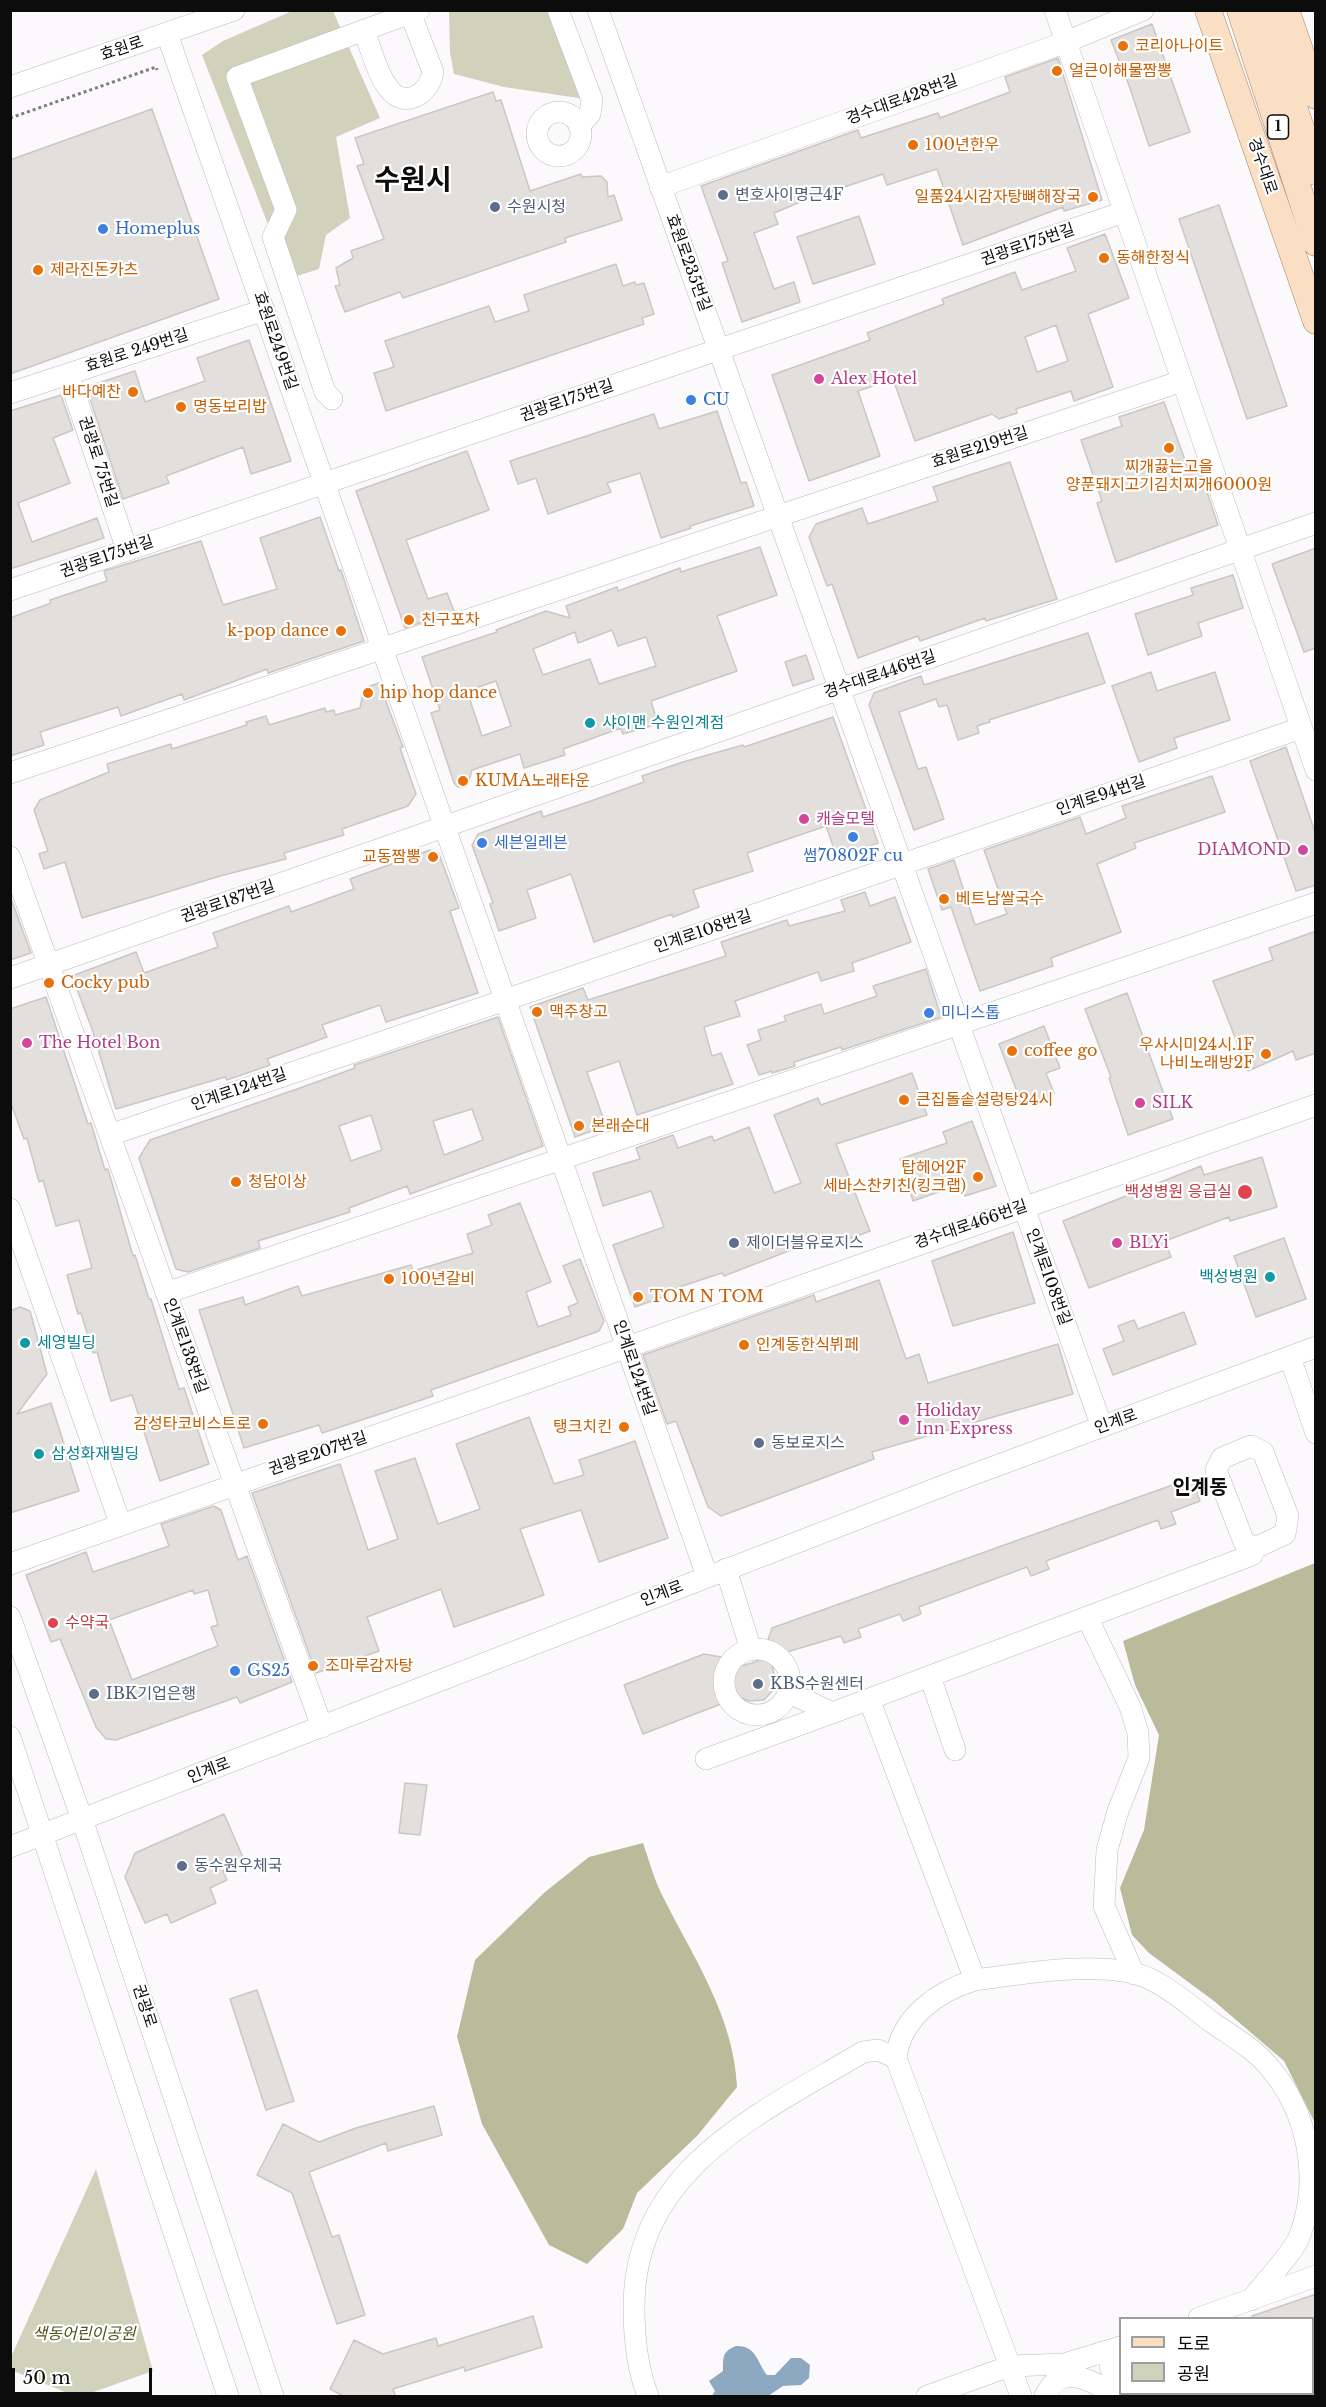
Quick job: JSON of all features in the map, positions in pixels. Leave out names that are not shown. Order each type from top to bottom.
[{"type":"main road","name":"경수대로","points":[[1208,10],[1316,321]]},
{"type":"main road","name":"경수대로","points":[[1240,10],[1316,243]]},
{"type":"main road","name":"1","points":[[1261,10],[1316,172]]},
{"type":"main road","points":[[1286,10],[1316,96]]},
{"type":"street","name":"효원로","points":[[10,87],[234,10]]},
{"type":"street","points":[[558,10],[592,100],[590,114],[579,126]]},
{"type":"street","name":"효원로235번길","points":[[598,10],[839,689]]},
{"type":"street","points":[[1056,10],[1316,770]]},
{"type":"street","name":"경수대로428번길","points":[[660,187],[1066,42],[1143,10]]},
{"type":"street","points":[[332,399],[324,392],[273,237],[286,210],[237,77],[368,22],[413,12],[433,72],[427,87],[415,97],[401,98],[387,90],[368,22]]},
{"type":"street","name":"효원로249번길","points":[[167,34],[444,826]]},
{"type":"street","name":"권광로175번길","points":[[10,590],[1124,212]]},
{"type":"street","name":"효원로 249번길","points":[[10,393],[264,310]]},
{"type":"street","name":"권광로 75번길","points":[[68,374],[127,550]]},
{"type":"street","name":"효원로219번길","points":[[778,516],[1182,381]]},
{"type":"street","points":[[10,773],[778,516]]},
{"type":"street","name":"경수대로446번길","points":[[444,826],[1316,523]]},
{"type":"street","name":"인계로108번길","points":[[839,689],[1102,1427]]},
{"type":"street","name":"인계로94번길","points":[[901,864],[1301,728]]},
{"type":"street","name":"권광로187번길","points":[[10,978],[444,826]]},
{"type":"street","name":"인계로124번길","points":[[444,826],[627,1346],[717,1573],[751,1650]]},
{"type":"street","name":"인계로138번길","points":[[10,857],[322,1727]]},
{"type":"street","name":"인계로108번길","points":[[505,999],[901,864]]},
{"type":"street","points":[[166,1293],[1316,903]]},
{"type":"street","name":"인계로124번길","points":[[110,1135],[505,999]]},
{"type":"street","name":"경수대로466번길","points":[[627,1346],[1316,1105]]},
{"type":"street","points":[[10,1209],[120,1523]]},
{"type":"street","name":"권광로207번길","points":[[10,1564],[120,1523],[627,1346]]},
{"type":"street","name":"인계로","points":[[10,1846],[717,1573],[1316,1347]]},
{"type":"street","points":[[1290,1357],[1316,1433]]},
{"type":"street","points":[[706,1759],[1252,1555],[1256,1548],[1285,1534],[1288,1516],[1263,1452],[1251,1446],[1222,1458],[1216,1470],[1244,1542],[1256,1548]]},
{"type":"street","name":"권광로","points":[[10,1617],[82,1819],[273,2397]]},
{"type":"street","points":[[1087,1617],[1131,1709],[1138,1733],[1139,1758],[1118,1811],[1107,1850],[1104,1906],[1134,1974]]},
{"type":"street","points":[[751,1650],[766,1650],[783,1662],[790,1681],[788,1692],[775,1709],[765,1714],[750,1713],[734,1705],[725,1685],[729,1665],[736,1657],[751,1650]]},
{"type":"street","points":[[930,1676],[956,1750]]},
{"type":"street","points":[[788,1692],[832,1713]]},
{"type":"street","points":[[869,1699],[975,1980]]},
{"type":"street","points":[[747,1744],[750,1713]]},
{"type":"street","points":[[10,1737],[228,2397]]},
{"type":"street","points":[[1021,2397],[896,2058],[898,2042],[921,2009],[957,1985],[975,1980],[1093,1969],[1150,1978],[1252,2050],[1270,2067],[1293,2100],[1306,2134],[1310,2162],[1309,2190],[1300,2236],[1251,2300]]},
{"type":"street","points":[[648,2397],[640,2376],[634,2322],[634,2293],[639,2262],[658,2208],[696,2161],[736,2128],[863,2052],[879,2050],[896,2058]]},
{"type":"street","points":[[1204,2317],[1316,2276]]},
{"type":"street","points":[[927,2397],[1010,2366],[1064,2364],[1119,2349]]},
{"type":"street","points":[[1119,2351],[1110,2366],[1119,2390]]},
{"type":"street","points":[[1045,2397],[1049,2388],[1066,2376],[1076,2376],[1119,2394]]},
{"type":"path","points":[[10,118],[156,67],[161,77]]},
{"type":"green space","points":[[292,11],[333,11],[380,118],[336,137],[350,218],[326,235],[319,269],[297,276],[273,237],[202,55],[223,41]]},
{"type":"green space","points":[[449,11],[558,11],[592,100],[504,87],[454,74],[450,53]]},
{"type":"green space","points":[[1315,1563],[1315,2123],[1284,2061],[1214,2001],[1149,1953],[1132,1935],[1120,1888],[1144,1830],[1159,1735],[1135,1685],[1123,1641]]},
{"type":"green space","points":[[643,1843],[659,1889],[699,1964],[720,2011],[734,2061],[737,2087],[697,2136],[637,2193],[623,2229],[587,2264],[549,2245],[482,2124],[457,2037],[475,1960],[545,1892],[589,1857]]},
{"type":"green space","name":"색동어린이공원","points":[[96,2169],[153,2371],[82,2396],[75,2396],[11,2370],[11,2357]]},
{"type":"water","points":[[736,2346],[743,2346],[752,2351],[767,2375],[775,2375],[791,2358],[801,2358],[810,2365],[809,2378],[801,2385],[783,2386],[768,2396],[712,2396],[715,2391],[709,2381],[723,2371],[724,2356],[728,2350]]},
{"type":"building","points":[[1152,24],[1190,132],[1149,146],[1111,40]]},
{"type":"building","points":[[1058,58],[1102,200],[1064,211],[1063,207],[963,245],[937,169],[887,185],[883,174],[805,200],[774,213],[778,224],[754,233],[774,289],[794,282],[800,302],[742,322],[722,263],[728,261],[701,186],[858,130],[861,138],[938,113],[940,118],[1010,92],[1005,77]]},
{"type":"building","name":"수원시청","points":[[493,92],[496,101],[501,100],[530,191],[581,174],[582,177],[601,176],[607,182],[608,197],[614,195],[622,220],[565,238],[566,242],[403,298],[400,292],[345,312],[335,286],[340,285],[336,268],[353,258],[351,251],[384,239],[357,166],[364,164],[355,138]]},
{"type":"building","name":"Homeplus","points":[[152,109],[219,299],[10,374],[10,160]]},
{"type":"building","points":[[1219,205],[1287,406],[1247,419],[1179,219]]},
{"type":"building","points":[[859,216],[875,264],[813,284],[797,237]]},
{"type":"building","points":[[1105,234],[1129,298],[1088,314],[1113,387],[1074,401],[1071,391],[1016,409],[1017,413],[999,419],[992,414],[915,441],[893,379],[858,391],[880,456],[809,481],[772,375],[870,340],[867,333],[944,304],[942,299],[1015,272],[1022,290],[1076,271],[1067,248]],"holes":[[[1056,325],[1068,361],[1037,372],[1025,337]]]},
{"type":"building","points":[[616,264],[623,286],[635,282],[636,285],[644,283],[654,314],[642,318],[644,324],[386,411],[374,373],[394,367],[385,341],[489,306],[495,322],[529,311],[524,295]]},
{"type":"building","points":[[249,340],[291,461],[251,474],[243,447],[166,476],[169,483],[123,499],[86,387],[135,371],[145,402],[205,381],[197,358]]},
{"type":"building","points":[[61,395],[73,430],[53,438],[70,483],[18,503],[32,542],[97,518],[104,538],[10,569],[10,411]]},
{"type":"building","points":[[1164,402],[1189,471],[1199,468],[1218,525],[1116,562],[1097,503],[1102,501],[1081,440],[1122,426],[1119,417]]},
{"type":"building","points":[[717,411],[741,483],[746,482],[754,506],[690,526],[691,528],[661,538],[640,473],[607,483],[611,492],[548,514],[536,478],[518,484],[510,461],[654,414],[659,429]]},
{"type":"building","points":[[467,451],[489,510],[406,540],[428,599],[447,593],[454,611],[405,628],[356,491]]},
{"type":"building","points":[[1010,462],[1057,599],[986,621],[985,618],[920,641],[918,636],[858,658],[832,584],[827,586],[809,537],[816,524],[862,508],[868,524],[938,501],[933,487]]},
{"type":"building","points":[[320,517],[339,571],[341,570],[364,641],[268,673],[267,669],[184,700],[182,694],[121,716],[118,707],[40,732],[44,745],[10,756],[10,618],[51,603],[50,600],[107,581],[104,571],[201,541],[223,605],[277,589],[260,538]]},
{"type":"building","points":[[760,547],[777,595],[717,616],[737,671],[651,701],[658,724],[623,734],[621,728],[563,749],[565,755],[524,768],[520,754],[472,770],[465,787],[458,787],[454,783],[431,713],[440,710],[422,657],[497,632],[496,630],[546,611],[570,618],[566,606],[617,587],[618,591],[680,568],[681,572]],"holes":[[[612,630],[618,646],[646,637],[656,666],[599,684],[590,659],[543,675],[533,649],[575,632],[578,643]],[[496,681],[511,726],[482,736],[467,691]]]},
{"type":"building","points":[[1316,548],[1316,648],[1304,652],[1272,564]]},
{"type":"building","points":[[1233,575],[1243,608],[1198,623],[1202,636],[1148,655],[1135,614],[1193,595],[1191,588]]},
{"type":"building","points":[[1088,633],[1105,683],[989,720],[990,722],[977,726],[979,733],[958,740],[947,705],[939,707],[936,699],[899,712],[918,769],[926,767],[944,819],[914,830],[869,705],[874,693],[921,676],[924,685]]},
{"type":"building","points":[[806,655],[814,679],[793,686],[785,662]]},
{"type":"building","points":[[1151,672],[1157,691],[1215,672],[1230,720],[1174,738],[1177,748],[1139,762],[1112,686]]},
{"type":"building","points":[[379,683],[403,747],[400,748],[416,794],[408,806],[342,829],[344,835],[284,853],[286,859],[220,876],[82,918],[65,862],[44,869],[39,854],[48,851],[34,810],[40,800],[109,772],[107,764],[171,744],[172,749],[247,725],[246,722],[266,716],[269,725],[325,708],[326,712],[334,710],[335,715],[360,708],[364,688]]},
{"type":"building","points":[[833,717],[878,843],[837,857],[826,826],[747,853],[753,871],[693,890],[699,907],[673,917],[672,914],[594,942],[571,874],[527,890],[536,918],[499,931],[490,904],[493,903],[472,845],[478,834],[541,811],[543,817],[591,801],[644,782],[642,776],[683,762],[743,745],[744,747]]},
{"type":"building","points":[[1286,747],[1316,835],[1316,885],[1296,891],[1250,761]]},
{"type":"building","points":[[1212,776],[1225,812],[1134,843],[1136,848],[1097,864],[1121,932],[1051,958],[1053,966],[980,991],[951,907],[942,910],[928,869],[954,860],[975,925],[1007,914],[984,850],[1080,817],[1086,834],[1126,818],[1122,806]]},
{"type":"building","points":[[430,850],[439,854],[459,908],[450,911],[478,993],[386,1022],[380,1005],[322,1025],[327,1037],[267,1059],[270,1065],[227,1080],[225,1077],[116,1109],[92,1029],[72,976],[136,952],[144,973],[218,947],[213,933],[289,906],[291,912],[354,889],[350,879]]},
{"type":"building","points":[[865,892],[870,906],[895,897],[911,942],[852,963],[854,971],[821,981],[818,972],[735,1001],[740,1016],[704,1027],[712,1056],[721,1053],[733,1084],[637,1115],[619,1061],[587,1072],[606,1126],[575,1137],[530,1007],[583,988],[588,1000],[726,956],[721,942],[787,920],[789,926],[845,911],[841,900]]},
{"type":"building","points":[[10,896],[31,953],[10,960]]},
{"type":"building","points":[[1316,931],[1316,1053],[1296,1060],[1293,1051],[1248,1071],[1213,981],[1273,960],[1269,948]]},
{"type":"building","points":[[926,969],[941,1017],[842,1050],[841,1047],[794,1062],[795,1066],[759,1075],[747,1045],[761,1040],[758,1030],[786,1021],[784,1016],[821,1004],[824,1014],[877,996],[873,986]]},
{"type":"building","points":[[1127,993],[1173,1119],[1128,1135],[1109,1078],[1111,1077],[1085,1009]]},
{"type":"building","points":[[46,997],[88,1124],[91,1123],[105,1170],[108,1169],[133,1256],[135,1255],[149,1299],[151,1299],[179,1389],[184,1388],[209,1464],[160,1481],[132,1395],[111,1401],[97,1352],[93,1353],[81,1313],[78,1314],[67,1275],[92,1268],[79,1220],[56,1226],[43,1180],[39,1182],[27,1138],[24,1139],[10,1101],[10,1009]]},
{"type":"building","points":[[498,1017],[543,1146],[410,1194],[407,1186],[349,1208],[350,1212],[258,1241],[260,1248],[188,1272],[176,1269],[139,1158],[150,1140],[355,1068],[354,1065]],"holes":[[[472,1109],[483,1140],[444,1155],[433,1121]],[[371,1115],[382,1150],[351,1161],[339,1126]]]},
{"type":"building","points":[[1044,1026],[1060,1068],[1046,1073],[1054,1093],[1022,1105],[999,1044]]},
{"type":"building","points":[[912,1073],[927,1115],[836,1144],[870,1231],[826,1248],[822,1238],[724,1276],[722,1273],[667,1291],[668,1295],[635,1307],[613,1245],[664,1227],[651,1191],[603,1206],[593,1173],[640,1159],[636,1148],[673,1135],[678,1148],[712,1136],[714,1141],[749,1127],[774,1193],[801,1183],[774,1115],[818,1098],[821,1105]]},
{"type":"building","points":[[972,1121],[996,1186],[965,1196],[961,1184],[913,1201],[900,1159],[947,1143],[943,1132]]},
{"type":"building","points":[[1262,1157],[1277,1207],[1230,1221],[1229,1217],[1165,1241],[1171,1257],[1089,1288],[1063,1221],[1201,1166],[1204,1175]]},
{"type":"building","points":[[520,1203],[551,1282],[526,1292],[538,1327],[571,1315],[568,1307],[578,1303],[563,1266],[580,1259],[604,1321],[599,1331],[431,1390],[433,1396],[395,1409],[322,1433],[319,1425],[244,1448],[199,1310],[243,1297],[245,1305],[298,1286],[302,1296],[411,1265],[413,1271],[473,1253],[467,1234],[492,1225],[488,1215]]},
{"type":"building","points":[[1013,1232],[1035,1303],[953,1326],[932,1261]]},
{"type":"building","name":"백성병원","points":[[1284,1238],[1306,1299],[1256,1317],[1234,1256]]},
{"type":"building","points":[[879,1280],[906,1359],[919,1354],[928,1383],[1058,1344],[1073,1394],[872,1452],[874,1459],[721,1516],[708,1507],[676,1421],[667,1424],[643,1355],[814,1295],[816,1302]]},
{"type":"building","name":"삼성화재빌딩","points":[[20,1307],[30,1311],[47,1374],[17,1414],[51,1403],[79,1491],[10,1513],[10,1311]]},
{"type":"building","points":[[1184,1312],[1196,1344],[1113,1375],[1103,1349],[1124,1341],[1118,1326],[1134,1320],[1138,1329]]},
{"type":"building","points":[[529,1417],[554,1484],[584,1475],[579,1460],[635,1441],[668,1538],[599,1562],[581,1510],[520,1529],[544,1595],[454,1627],[441,1589],[367,1617],[379,1651],[316,1673],[252,1493],[340,1464],[368,1550],[398,1539],[375,1471],[415,1458],[438,1524],[480,1509],[456,1444]]},
{"type":"building","points":[[1192,1478],[1200,1501],[1171,1512],[1176,1524],[1161,1529],[1158,1520],[1046,1561],[1049,1569],[1031,1576],[1027,1567],[919,1607],[921,1614],[903,1621],[900,1614],[858,1629],[861,1637],[844,1643],[841,1636],[770,1657],[777,1686],[764,1700],[749,1701],[715,1687],[721,1704],[643,1734],[624,1685],[704,1654],[733,1659],[738,1667],[755,1662],[762,1658],[772,1628]]},
{"type":"building","points":[[214,1506],[221,1510],[238,1560],[247,1556],[292,1682],[240,1703],[237,1697],[116,1740],[106,1739],[96,1727],[60,1639],[51,1642],[26,1575],[86,1552],[93,1572],[169,1546],[161,1524]],"holes":[[[193,1590],[194,1594],[208,1590],[218,1625],[211,1627],[218,1646],[132,1680],[109,1620]]]},
{"type":"building","points":[[405,1783],[427,1785],[420,1835],[399,1833]]},
{"type":"building","name":"동수원우체국","points":[[224,1814],[245,1862],[223,1871],[227,1880],[210,1888],[216,1903],[171,1923],[167,1914],[145,1923],[125,1877],[135,1853]]},
{"type":"building","points":[[257,1990],[294,2101],[266,2110],[230,1999]]},
{"type":"building","points":[[434,2106],[442,2135],[388,2151],[386,2143],[309,2172],[332,2237],[339,2235],[365,2315],[337,2324],[292,2193],[257,2175],[283,2124],[319,2142],[356,2128]]},
{"type":"building","points":[[1316,2294],[1316,2319],[1314,2317],[1252,2316]]},
{"type":"building","points":[[533,2316],[542,2347],[465,2371],[464,2367],[393,2389],[396,2397],[345,2397],[330,2389],[354,2340],[383,2354],[436,2338],[438,2346]]},
{"type":"place","name":"코리아나이트","points":[[1123,46]]},
{"type":"place","name":"얼큰이해물짬뽕","points":[[1057,71]]},
{"type":"place","name":"100년한우","points":[[913,145]]},
{"type":"place","name":"변호사이명근4F","points":[[723,195]]},
{"type":"place","name":"일품24시감자탕뼈해장국","points":[[1093,197]]},
{"type":"place","name":"수원시청","points":[[495,207]]},
{"type":"place","name":"Homeplus","points":[[103,229]]},
{"type":"place","name":"동해한정식","points":[[1104,258]]},
{"type":"place","name":"제라진돈카츠","points":[[38,270]]},
{"type":"place","name":"Alex Hotel","points":[[819,379]]},
{"type":"place","name":"바다예찬","points":[[133,392]]},
{"type":"place","name":"CU","points":[[691,400]]},
{"type":"place","name":"명동보리밥","points":[[181,407]]},
{"type":"place","name":"찌개끓는고을 양푼돼지고기김치찌개6000원","points":[[1169,448]]},
{"type":"place","name":"친구포차","points":[[409,620]]},
{"type":"place","name":"k-pop dance","points":[[341,631]]},
{"type":"place","name":"hip hop dance","points":[[368,693]]},
{"type":"place","name":"샤이맨 수원인계점","points":[[590,723]]},
{"type":"place","name":"KUMA노래타운","points":[[463,781]]},
{"type":"place","name":"캐슬모텔","points":[[804,819]]},
{"type":"place","name":"썸70802F cu","points":[[853,837]]},
{"type":"place","name":"세븐일레븐","points":[[482,843]]},
{"type":"place","name":"DIAMOND","points":[[1303,850]]},
{"type":"place","name":"교동짬뽕","points":[[433,857]]},
{"type":"place","name":"베트남쌀국수","points":[[944,899]]},
{"type":"place","name":"Cocky pub","points":[[49,983]]},
{"type":"place","name":"맥주창고","points":[[537,1012]]},
{"type":"place","name":"미니스톱","points":[[929,1013]]},
{"type":"place","name":"The Hotel Bon","points":[[27,1043]]},
{"type":"place","name":"coffee go","points":[[1012,1051]]},
{"type":"place","name":"우사시미24시.1F 나비노래방2F","points":[[1266,1054]]},
{"type":"place","name":"큰집돌솥설렁탕24시","points":[[904,1100]]},
{"type":"place","name":"SILK","points":[[1140,1103]]},
{"type":"place","name":"본래순대","points":[[579,1126]]},
{"type":"place","name":"탑헤어2F 세바스찬키친(킹크랩)","points":[[978,1177]]},
{"type":"place","name":"청담이상","points":[[236,1182]]},
{"type":"place","name":"백성병원 응급실","points":[[1245,1192]]},
{"type":"place","name":"제이더블유로지스","points":[[734,1243]]},
{"type":"place","name":"BLYi","points":[[1117,1243]]},
{"type":"place","name":"백성병원","points":[[1270,1277]]},
{"type":"place","name":"100년갈비","points":[[389,1279]]},
{"type":"place","name":"TOM N TOM","points":[[638,1297]]},
{"type":"place","name":"세영빌딩","points":[[25,1343]]},
{"type":"place","name":"인계동한식뷔페","points":[[744,1345]]},
{"type":"place","name":"Holiday Inn Express","points":[[904,1420]]},
{"type":"place","name":"감성타코비스트로","points":[[263,1424]]},
{"type":"place","name":"탱크치킨","points":[[624,1427]]},
{"type":"place","name":"동보로지스","points":[[759,1443]]},
{"type":"place","name":"삼성화재빌딩","points":[[39,1454]]},
{"type":"place","name":"수약국","points":[[53,1623]]},
{"type":"place","name":"조마루감자탕","points":[[313,1666]]},
{"type":"place","name":"GS25","points":[[235,1671]]},
{"type":"place","name":"KBS수원센터","points":[[758,1684]]},
{"type":"place","name":"IBK기업은행","points":[[94,1694]]},
{"type":"place","name":"동수원우체국","points":[[182,1866]]},
{"type":"district","name":"수원시","points":[[413,181]]},
{"type":"district","name":"인계동","points":[[1200,1488]]}]
